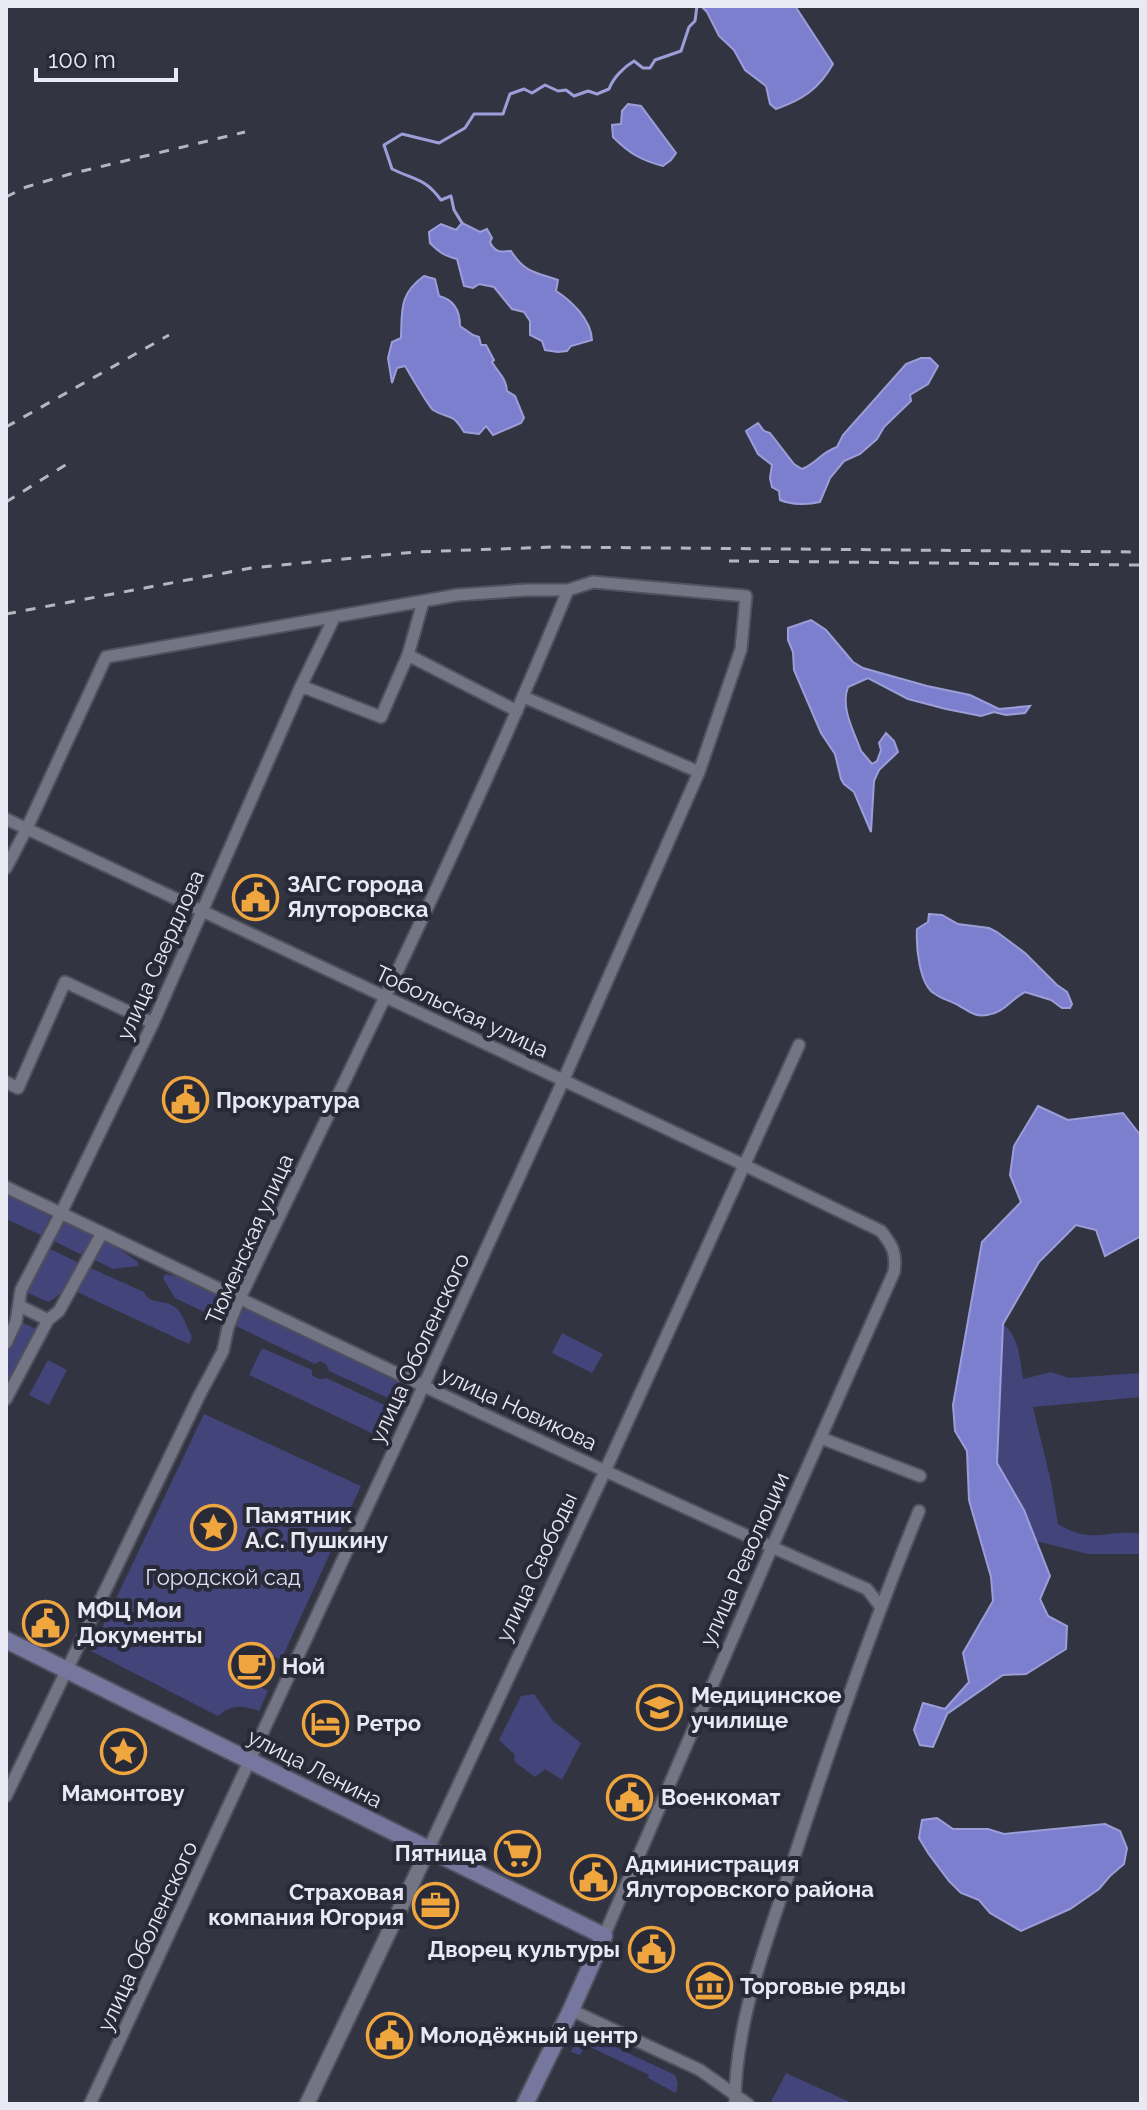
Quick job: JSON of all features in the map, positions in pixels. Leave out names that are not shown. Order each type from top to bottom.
[{"type":"main road","name":"улица Ленина","points":[[6,1640],[604,1936]]},
{"type":"main road","name":"улица Революции","points":[[525,2104],[604,1936]]},
{"type":"street","name":"улица Оболенского","points":[[90,2104],[563,1081],[699,772],[741,649],[746,596],[593,582],[568,590]]},
{"type":"street","points":[[6,868],[106,657],[457,595],[568,590]]},
{"type":"street","name":"Тюменская улица","points":[[6,1796],[223,1351],[228,1327],[239,1300],[524,697],[568,590]]},
{"type":"street","points":[[301,686],[381,717],[408,655],[423,602]]},
{"type":"street","name":"улица Свердлова","points":[[6,1343],[16,1322],[21,1290],[153,1023],[334,618]]},
{"type":"street","points":[[408,655],[517,711]]},
{"type":"street","points":[[524,697],[699,772]]},
{"type":"street","name":"Тобольская улица","points":[[6,819],[881,1231],[894,1248]]},
{"type":"street","points":[[6,1082],[18,1088],[65,982],[153,1023]]},
{"type":"street","name":"улица Свободы","points":[[307,2104],[605,1471],[799,1045]]},
{"type":"street","name":"улица Новикова","points":[[6,1187],[605,1471],[867,1589],[880,1606]]},
{"type":"street","points":[[6,1399],[48,1320],[59,1311],[102,1233]]},
{"type":"street","name":"улица Революции","points":[[604,1936],[894,1272],[894,1248]]},
{"type":"street","points":[[20,1306],[48,1320]]},
{"type":"street","points":[[821,1438],[920,1476]]},
{"type":"street","points":[[735,2100],[738,2054],[746,2011],[832,1741],[880,1606],[919,1511]]},
{"type":"street","points":[[571,2010],[700,2070],[735,2100],[748,2104]]},
{"type":"green space","points":[[6,1194],[51,1215],[41,1235],[6,1219]]},
{"type":"green space","points":[[61,1220],[92,1235],[93,1240],[84,1256],[50,1239]]},
{"type":"green space","points":[[100,1240],[115,1246],[138,1262],[138,1266],[113,1269],[91,1258]]},
{"type":"green space","points":[[46,1247],[79,1263],[67,1286],[48,1302],[26,1292]]},
{"type":"green space","points":[[86,1266],[144,1292],[154,1301],[176,1308],[192,1337],[189,1344],[75,1291]]},
{"type":"green space","points":[[165,1274],[186,1279],[230,1301],[221,1320],[175,1298],[163,1278]]},
{"type":"green space","points":[[248,1309],[406,1383],[397,1402],[329,1371],[326,1364],[320,1361],[315,1364],[236,1326],[243,1310]]},
{"type":"green space","points":[[21,1322],[36,1329],[6,1389],[6,1351]]},
{"type":"green space","points":[[1003,1324],[1016,1342],[1023,1379],[1051,1372],[1069,1378],[1141,1373],[1141,1397],[1033,1407],[1058,1524],[1081,1534],[1141,1534],[1141,1554],[1088,1554],[1036,1541],[1024,1510],[997,1463]]},
{"type":"green space","points":[[562,1333],[603,1354],[592,1373],[552,1353]]},
{"type":"green space","points":[[262,1348],[312,1370],[312,1375],[317,1378],[326,1378],[395,1410],[380,1437],[249,1375]]},
{"type":"green space","points":[[48,1360],[67,1370],[49,1405],[29,1395]]},
{"type":"green space","name":"Городской сад","points":[[204,1414],[361,1486],[281,1660],[272,1655],[259,1686],[268,1691],[259,1711],[237,1707],[218,1716],[91,1651]]},
{"type":"green space","points":[[534,1694],[553,1721],[581,1743],[562,1780],[545,1769],[535,1777],[515,1762],[514,1754],[499,1740],[521,1696]]},
{"type":"green space","points":[[581,2031],[675,2075],[678,2084],[676,2093],[648,2078],[649,2075],[586,2045],[580,2055],[571,2052]]},
{"type":"green space","points":[[786,2073],[854,2104],[770,2104]]},
{"type":"water","points":[[701,6],[795,6],[833,64],[809,92],[776,109],[770,104],[766,86],[745,70]]},
{"type":"water","points":[[628,104],[641,106],[676,153],[663,166],[635,155],[613,137],[612,125],[621,124],[622,111]]},
{"type":"water","points":[[462,223],[480,232],[487,229],[496,250],[511,251],[526,268],[558,280],[556,291],[580,312],[592,340],[571,346],[567,351],[545,350],[542,341],[530,335],[530,321],[524,312],[512,309],[494,287],[479,284],[473,288],[464,286],[457,259],[433,246],[429,232],[441,224],[456,230]]},
{"type":"water","points":[[424,276],[435,279],[439,296],[456,307],[460,326],[479,337],[481,345],[486,345],[507,391],[515,396],[524,418],[521,423],[493,435],[486,426],[479,434],[464,432],[453,418],[433,410],[405,366],[397,368],[392,383],[388,358],[392,342],[401,338],[406,296]]},
{"type":"water","points":[[930,358],[938,366],[928,384],[910,395],[911,401],[884,427],[877,439],[860,454],[844,461],[830,478],[820,502],[800,504],[780,500],[779,491],[772,487],[772,465],[758,454],[746,431],[758,423],[802,469],[837,447],[843,435],[906,364]]},
{"type":"water","points":[[811,620],[826,630],[853,662],[863,668],[970,695],[999,709],[1030,706],[1025,713],[1006,715],[994,712],[981,716],[908,699],[868,678],[848,687],[847,711],[861,751],[872,764],[877,761],[881,750],[879,743],[886,733],[894,741],[898,752],[879,770],[874,781],[871,832],[854,792],[841,779],[835,754],[821,733],[794,670],[788,628]]},
{"type":"water","points":[[929,914],[997,932],[1067,992],[1072,1004],[1070,1008],[1062,1008],[1051,1000],[1025,992],[998,1012],[979,1015],[935,994],[922,974],[917,945],[917,929],[928,922]]},
{"type":"water","points":[[1038,1106],[1068,1120],[1123,1113],[1141,1136],[1141,1236],[1105,1256],[1096,1230],[1076,1225],[1039,1262],[1003,1324],[997,1463],[1024,1510],[1050,1576],[1040,1599],[1048,1616],[1067,1626],[1066,1649],[1026,1674],[1003,1675],[947,1714],[933,1747],[920,1745],[914,1730],[923,1703],[945,1709],[969,1682],[963,1653],[993,1601],[991,1577],[969,1500],[967,1451],[955,1431],[953,1405],[982,1242],[1021,1202],[1010,1175],[1014,1146]]},
{"type":"water","points":[[937,1818],[953,1829],[988,1829],[1004,1834],[1105,1824],[1120,1831],[1127,1848],[1124,1864],[1099,1889],[1070,1909],[1021,1931],[990,1913],[979,1900],[961,1893],[928,1853],[919,1838],[922,1820]]},
{"type":"waterway","points":[[462,223],[454,210],[451,196],[441,200],[425,183],[392,169],[384,145],[402,134],[439,143],[465,128],[474,114],[503,114],[510,94],[524,89],[532,93],[545,85],[558,91],[566,90],[574,96],[588,91],[597,94],[609,89],[619,73],[634,61],[643,68],[650,68],[655,60],[681,51],[689,27],[695,21],[697,6]]},
{"type":"railway","points":[[6,197],[26,187],[70,174],[245,132]]},
{"type":"railway","points":[[6,427],[169,335]]},
{"type":"railway","points":[[6,502],[67,464]]},
{"type":"railway","points":[[6,614],[251,568],[415,552],[553,547],[1141,552]]},
{"type":"railway","points":[[729,561],[1141,565]]},
{"type":"place","name":"ЗАГС города Ялуторовска","points":[[256,897]]},
{"type":"place","name":"Прокуратура","points":[[185,1100]]},
{"type":"place","name":"Памятник А.С. Пушкину","points":[[214,1528]]},
{"type":"place","name":"МФЦ Мои Документы","points":[[46,1623]]},
{"type":"place","name":"Ной","points":[[251,1666]]},
{"type":"place","name":"Медицинское училище","points":[[660,1708]]},
{"type":"place","name":"Ретро","points":[[325,1723]]},
{"type":"place","name":"Мамонтову","points":[[123,1752]]},
{"type":"place","name":"Военкомат","points":[[630,1797]]},
{"type":"place","name":"Пятница","points":[[518,1853]]},
{"type":"place","name":"Администрация Ялуторовского района","points":[[594,1877]]},
{"type":"place","name":"Страховая компания Югория","points":[[435,1905]]},
{"type":"place","name":"Дворец культуры","points":[[651,1949]]},
{"type":"place","name":"Торговые ряды","points":[[709,1986]]},
{"type":"place","name":"Молодёжный центр","points":[[389,2035]]}]
